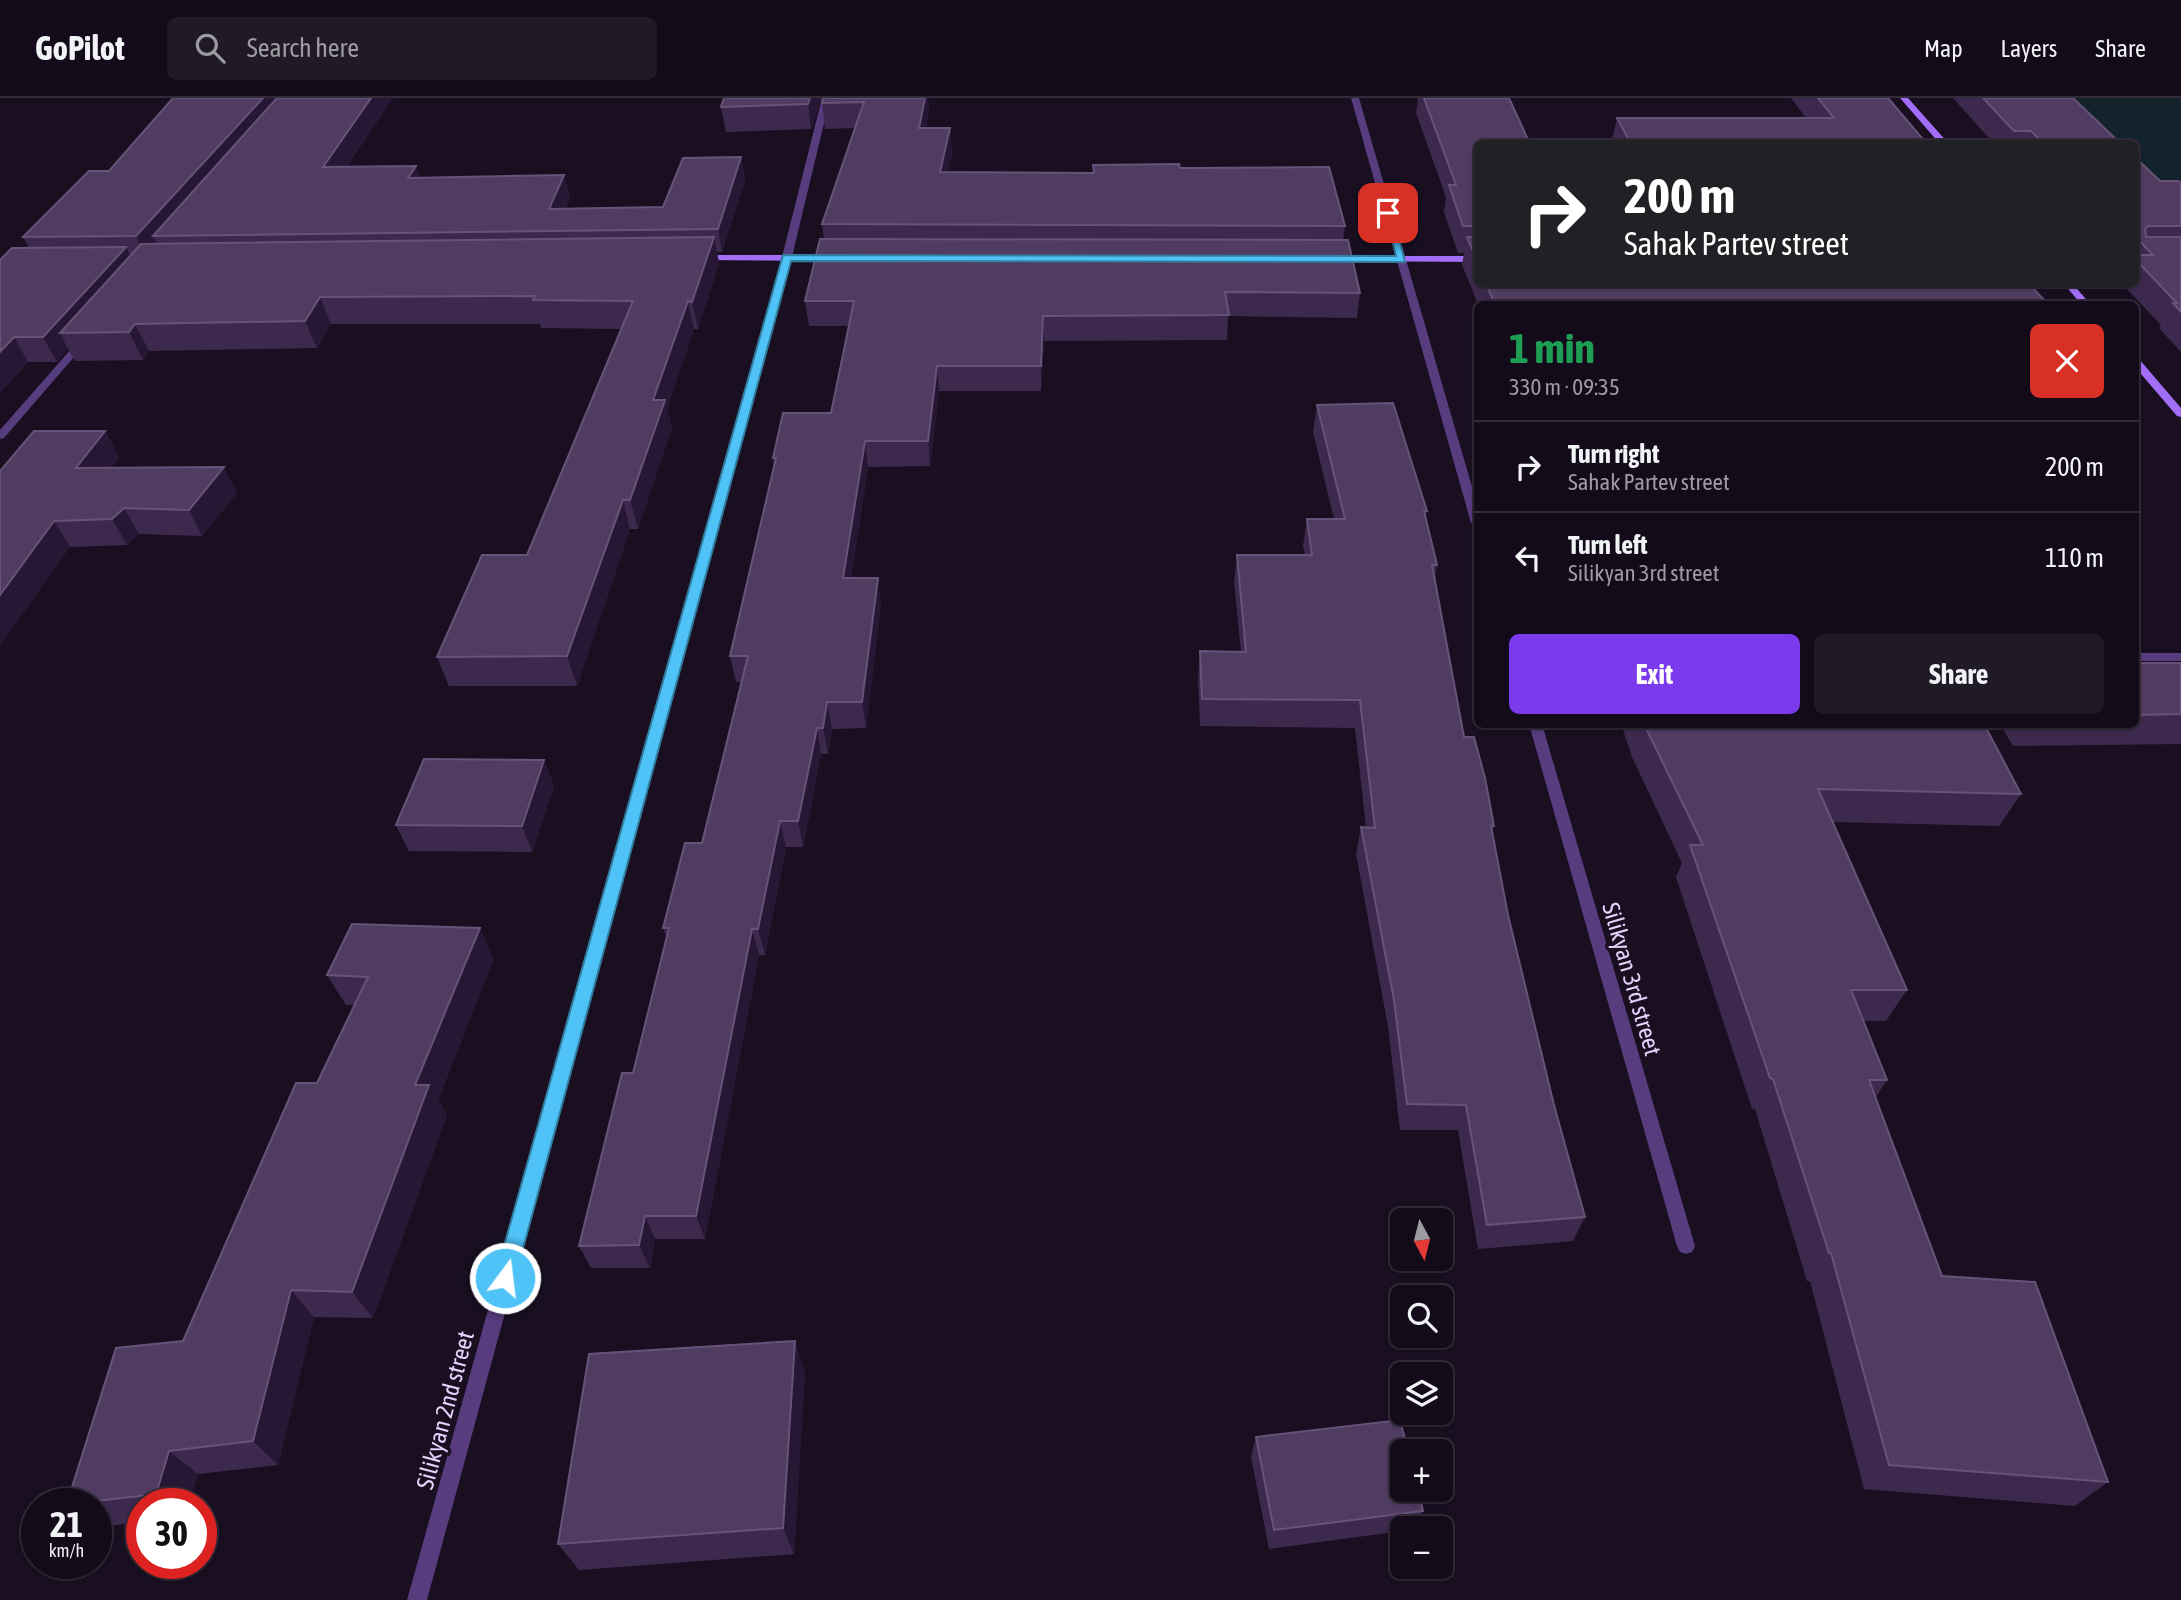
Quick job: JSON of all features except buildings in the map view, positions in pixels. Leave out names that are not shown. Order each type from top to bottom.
[{"type":"main road","points":[[1904,98],[1941,140]]},
{"type":"main road","points":[[690,258],[843,258]]},
{"type":"main road","points":[[1318,259],[1474,259]]},
{"type":"main road","points":[[2071,287],[2083,301]]},
{"type":"main road","points":[[2139,365],[2181,414]]},
{"type":"street","name":"Silikyan 2nd street","points":[[416,1600],[787,257],[826,98]]},
{"type":"street","points":[[1355,98],[1474,512]]},
{"type":"street","points":[[0,436],[89,335]]},
{"type":"street","points":[[2139,657],[2181,657]]},
{"type":"street","name":"Silikyan 3rd street","points":[[1536,728],[1686,1245]]},
{"type":"shaded area","points":[[2019,98],[2181,98],[2181,201],[2139,184],[2139,140],[2108,140]]},
{"type":"route","points":[[505,1278],[787,257],[1402,260],[1388,213]]}]
